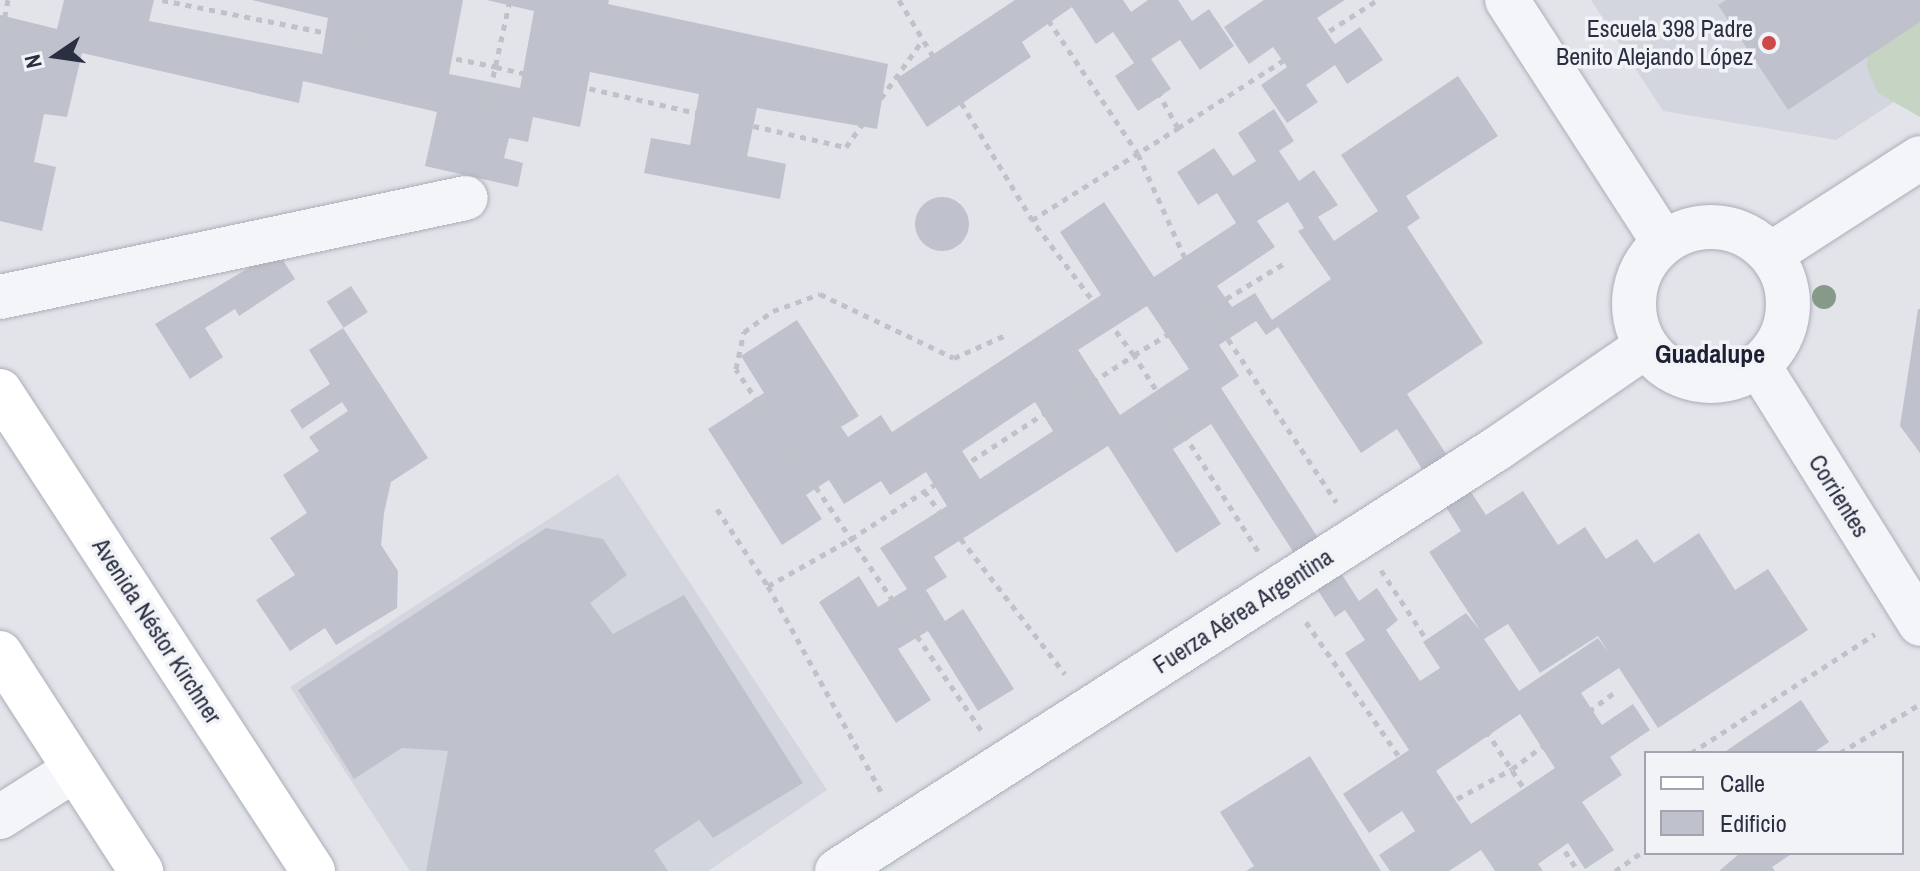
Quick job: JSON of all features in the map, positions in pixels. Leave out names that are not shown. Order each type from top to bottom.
[{"type":"main road","name":"Avenida Néstor Kirchner","points":[[0,391],[313,871]]},
{"type":"main road","points":[[0,653],[141,871]]},
{"type":"street","points":[[1507,0],[1663,241]]},
{"type":"street","points":[[1771,254],[1920,158]]},
{"type":"street","points":[[0,297],[466,198]]},
{"type":"street","points":[[1720,226],[1749,235],[1771,254],[1786,282],[1788,313],[1779,343],[1759,366],[1730,380],[1698,382],[1668,370],[1645,347],[1633,310],[1639,272],[1663,241],[1690,228],[1720,226]]},
{"type":"street","name":"Fuerza Aérea Argentina","points":[[837,871],[1359,537],[1645,347]]},
{"type":"street","name":"Corrientes","points":[[1759,366],[1916,617]]},
{"type":"street","points":[[0,817],[74,770]]},
{"type":"path","points":[[0,41],[8,0]]},
{"type":"path","points":[[162,0],[496,67],[846,147],[923,40]]},
{"type":"path","points":[[466,198],[510,0]]},
{"type":"path","points":[[899,0],[1032,220],[1134,355],[1280,586],[1436,810],[1512,769],[1615,692]]},
{"type":"path","points":[[1035,0],[1138,154],[1208,309],[1578,871]]},
{"type":"path","points":[[1107,0],[1178,128]]},
{"type":"path","points":[[1032,220],[1377,0]]},
{"type":"path","points":[[768,586],[851,539],[1134,355],[1283,264]]},
{"type":"path","points":[[1004,764],[736,369],[744,332],[773,311],[820,294],[954,358],[1006,335]]},
{"type":"path","points":[[924,491],[1091,708]]},
{"type":"path","points":[[717,509],[768,586],[902,829]]},
{"type":"path","points":[[1694,751],[1916,617]]},
{"type":"path","points":[[1843,751],[1920,704]]},
{"type":"path","points":[[1615,871],[1644,850]]},
{"type":"shaded area","name":"Escuela 398 Padre Benito Alejando López","points":[[1591,0],[1920,0],[1920,85],[1836,140],[1663,111]]},
{"type":"shaded area","points":[[618,474],[827,790],[708,871],[410,871],[290,687]]},
{"type":"green space","points":[[1920,0],[1920,117],[1878,93],[1867,68],[1868,49]]},
{"type":"building","points":[[64,0],[154,0],[149,21],[322,54],[328,18],[252,0],[463,0],[449,74],[520,88],[534,11],[487,0],[609,0],[608,4],[888,64],[877,129],[757,108],[747,156],[786,164],[780,199],[644,173],[651,138],[690,145],[699,94],[590,72],[580,127],[533,117],[528,142],[509,138],[504,158],[523,163],[518,187],[425,166],[437,112],[303,81],[299,103],[82,53],[67,117],[44,114],[34,162],[56,167],[42,231],[0,221],[0,15],[57,29]]},
{"type":"building","points":[[1015,0],[1123,0],[1131,12],[1148,0],[1178,0],[1192,21],[1209,9],[1234,46],[1200,70],[1180,40],[1151,59],[1171,89],[1138,111],[1115,76],[1134,63],[1113,32],[1096,44],[1072,7],[1022,42],[1031,57],[927,127],[896,79]]},
{"type":"building","points":[[1264,0],[1345,0],[1317,18],[1335,44],[1360,27],[1383,60],[1347,84],[1335,65],[1306,85],[1318,102],[1287,123],[1261,85],[1287,67],[1273,47],[1249,64],[1224,27]]},
{"type":"building","points":[[1726,0],[1920,0],[1920,22],[1788,110],[1718,5]]},
{"type":"building","points":[[1458,76],[1498,136],[1406,196],[1420,218],[1407,227],[1483,343],[1407,394],[1486,515],[1523,491],[1558,545],[1585,527],[1606,559],[1637,539],[1654,563],[1699,533],[1735,590],[1768,569],[1808,630],[1658,728],[1619,668],[1581,693],[1602,725],[1633,704],[1650,730],[1610,757],[1622,775],[1582,802],[1614,850],[1585,869],[1568,843],[1538,864],[1543,871],[1495,871],[1481,850],[1449,871],[1390,871],[1379,855],[1415,831],[1402,811],[1369,833],[1343,794],[1409,750],[1345,653],[1365,640],[1345,610],[1335,617],[1211,424],[1173,449],[1221,524],[1176,553],[1108,446],[934,557],[947,577],[926,590],[945,621],[963,609],[1014,689],[978,711],[928,631],[898,649],[931,700],[896,723],[819,602],[859,576],[878,607],[907,589],[880,548],[947,506],[926,472],[890,495],[881,481],[844,504],[829,480],[806,495],[822,519],[782,545],[708,429],[764,393],[741,356],[797,320],[859,416],[841,427],[848,437],[881,415],[892,432],[1101,295],[1060,232],[1104,202],[1154,277],[1236,223],[1217,193],[1198,205],[1177,172],[1214,148],[1233,176],[1256,161],[1238,133],[1274,109],[1294,141],[1279,151],[1299,181],[1314,170],[1338,205],[1318,217],[1334,241],[1378,211],[1341,155]],"holes":[[[1288,202],[1304,228],[1298,231],[1331,279],[1272,320],[1255,293],[1232,307],[1217,286],[1275,247],[1257,221]],[[1147,306],[1189,369],[1120,415],[1078,350]],[[1256,321],[1266,335],[1278,327],[1361,453],[1397,429],[1461,531],[1429,552],[1480,630],[1466,613],[1423,642],[1440,668],[1420,681],[1386,630],[1398,620],[1377,588],[1359,601],[1221,388],[1239,376],[1219,345]],[[1035,402],[1053,431],[980,479],[962,451]],[[1508,624],[1540,673],[1598,636],[1610,655],[1598,638],[1519,691],[1484,639]],[[1520,714],[1555,768],[1471,824],[1436,771]]]},
{"type":"building","points":[[942,197],[961,205],[969,224],[961,243],[942,251],[923,243],[915,224],[923,205]]},
{"type":"building","points":[[277,251],[295,279],[239,316],[235,309],[205,328],[223,357],[190,379],[155,324]]},
{"type":"building","points":[[351,286],[368,312],[344,328],[327,302]]},
{"type":"building","points":[[1920,309],[1920,453],[1900,426]]},
{"type":"building","points":[[343,328],[428,458],[391,482],[384,513],[381,545],[398,571],[397,608],[336,645],[325,628],[290,651],[256,600],[295,575],[270,538],[307,513],[283,475],[319,451],[309,437],[348,411],[342,402],[302,429],[290,410],[330,384],[309,350]]},
{"type":"building","points":[[546,528],[603,539],[627,575],[590,603],[613,634],[684,595],[803,783],[713,838],[699,820],[654,850],[668,871],[426,871],[448,751],[402,748],[354,779],[298,690]]},
{"type":"building","points":[[1801,700],[1829,742],[1816,751],[1726,751]]},
{"type":"building","points":[[1310,756],[1381,871],[1246,871],[1254,866],[1220,812]]},
{"type":"building","points":[[1738,855],[1790,855],[1772,867],[1775,871],[1719,871]]},
{"type":"place","name":"Escuela 398 Padre Benito Alejando López","points":[[1769,43]]},
{"type":"district","name":"Guadalupe","points":[[1710,354]]}]
